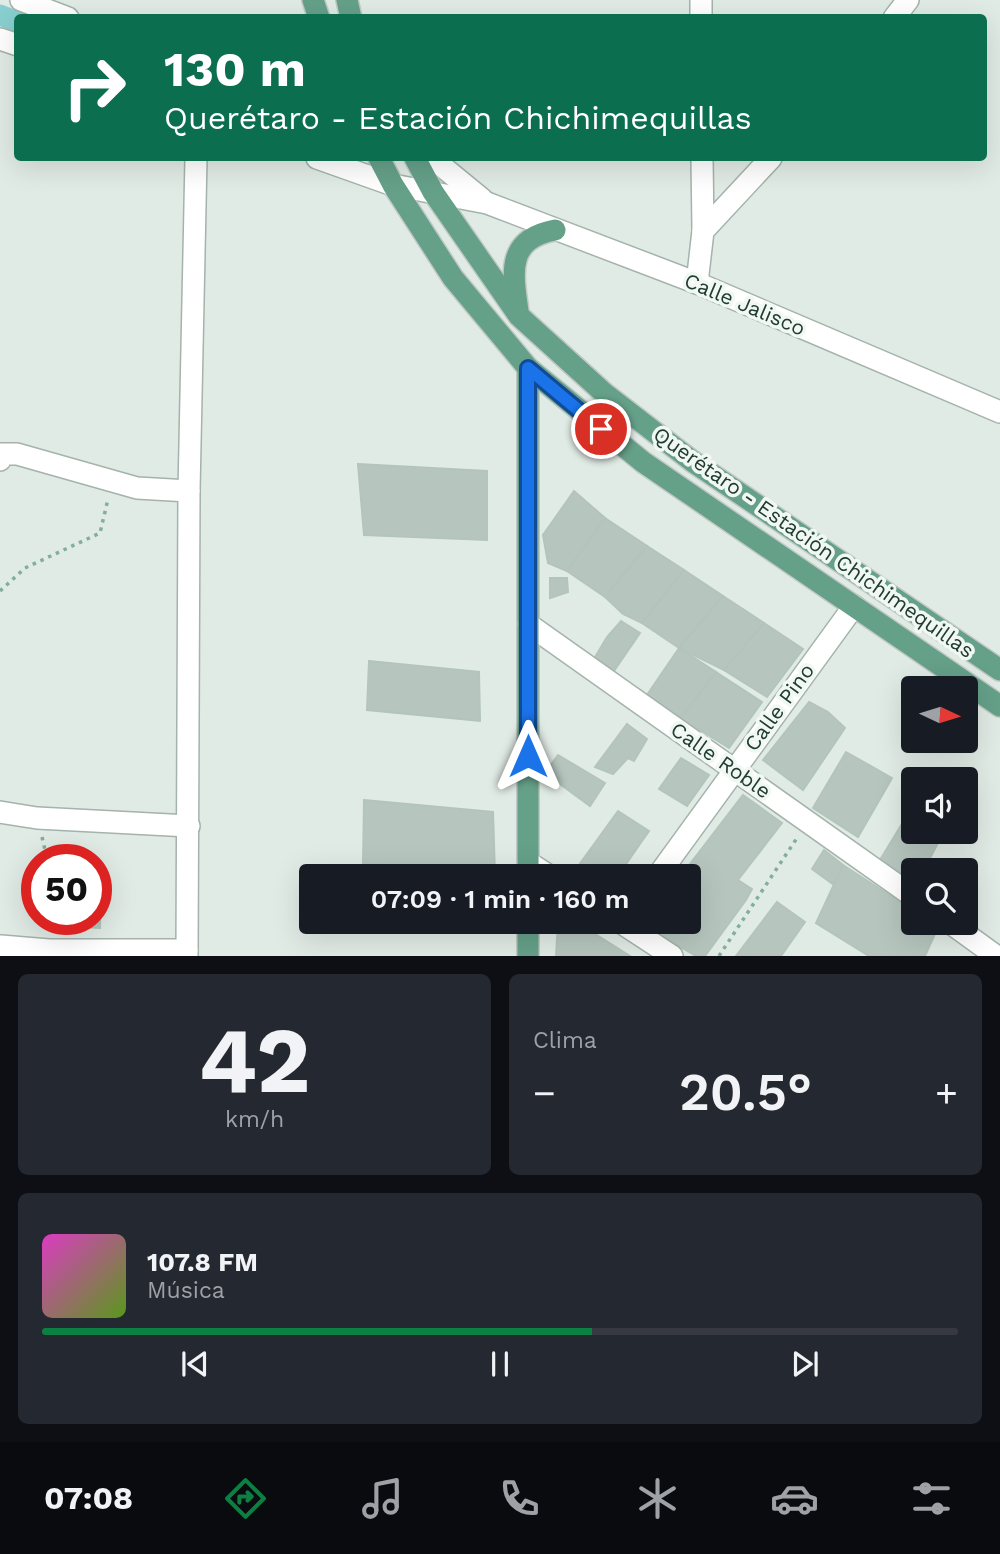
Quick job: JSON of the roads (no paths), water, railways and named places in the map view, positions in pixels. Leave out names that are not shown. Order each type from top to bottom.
[{"type":"main road","name":"Querétaro - Estación Chichimequillas","points":[[381,161],[393,185],[453,278],[528,368],[643,461],[1000,706]]},
{"type":"main road","name":"Querétaro - Estación Chichimequillas","points":[[417,161],[433,192],[519,317],[604,393],[692,461],[1000,670]]},
{"type":"main road","points":[[519,317],[514,281],[515,261],[524,241],[536,233],[555,230]]},
{"type":"main road","points":[[528,368],[528,864]]},
{"type":"main road","points":[[528,934],[528,956]]},
{"type":"street","points":[[21,0],[58,14]]},
{"type":"street","points":[[897,14],[908,0]]},
{"type":"street","points":[[1,946],[49,950],[187,953],[189,491],[196,161]]},
{"type":"street","name":"Calle Jalisco","points":[[325,161],[393,185],[486,203],[697,284],[1000,412]]},
{"type":"street","name":"Calle Jalisco","points":[[436,161],[486,203]]},
{"type":"street","points":[[697,284],[703,231],[702,161]]},
{"type":"street","points":[[703,231],[768,161]]},
{"type":"street","points":[[0,460],[1,454],[17,454],[137,488],[189,491]]},
{"type":"street","name":"Calle Pino","points":[[666,864],[854,606]]},
{"type":"street","name":"Calle Roble","points":[[528,624],[901,888]]},
{"type":"street","points":[[0,812],[37,818],[189,826]]},
{"type":"street","points":[[0,933],[0,956]]},
{"type":"street","points":[[639,934],[672,956]]},
{"type":"street","points":[[967,935],[996,956]]},
{"type":"waterway","points":[[0,15],[14,20]]}]
